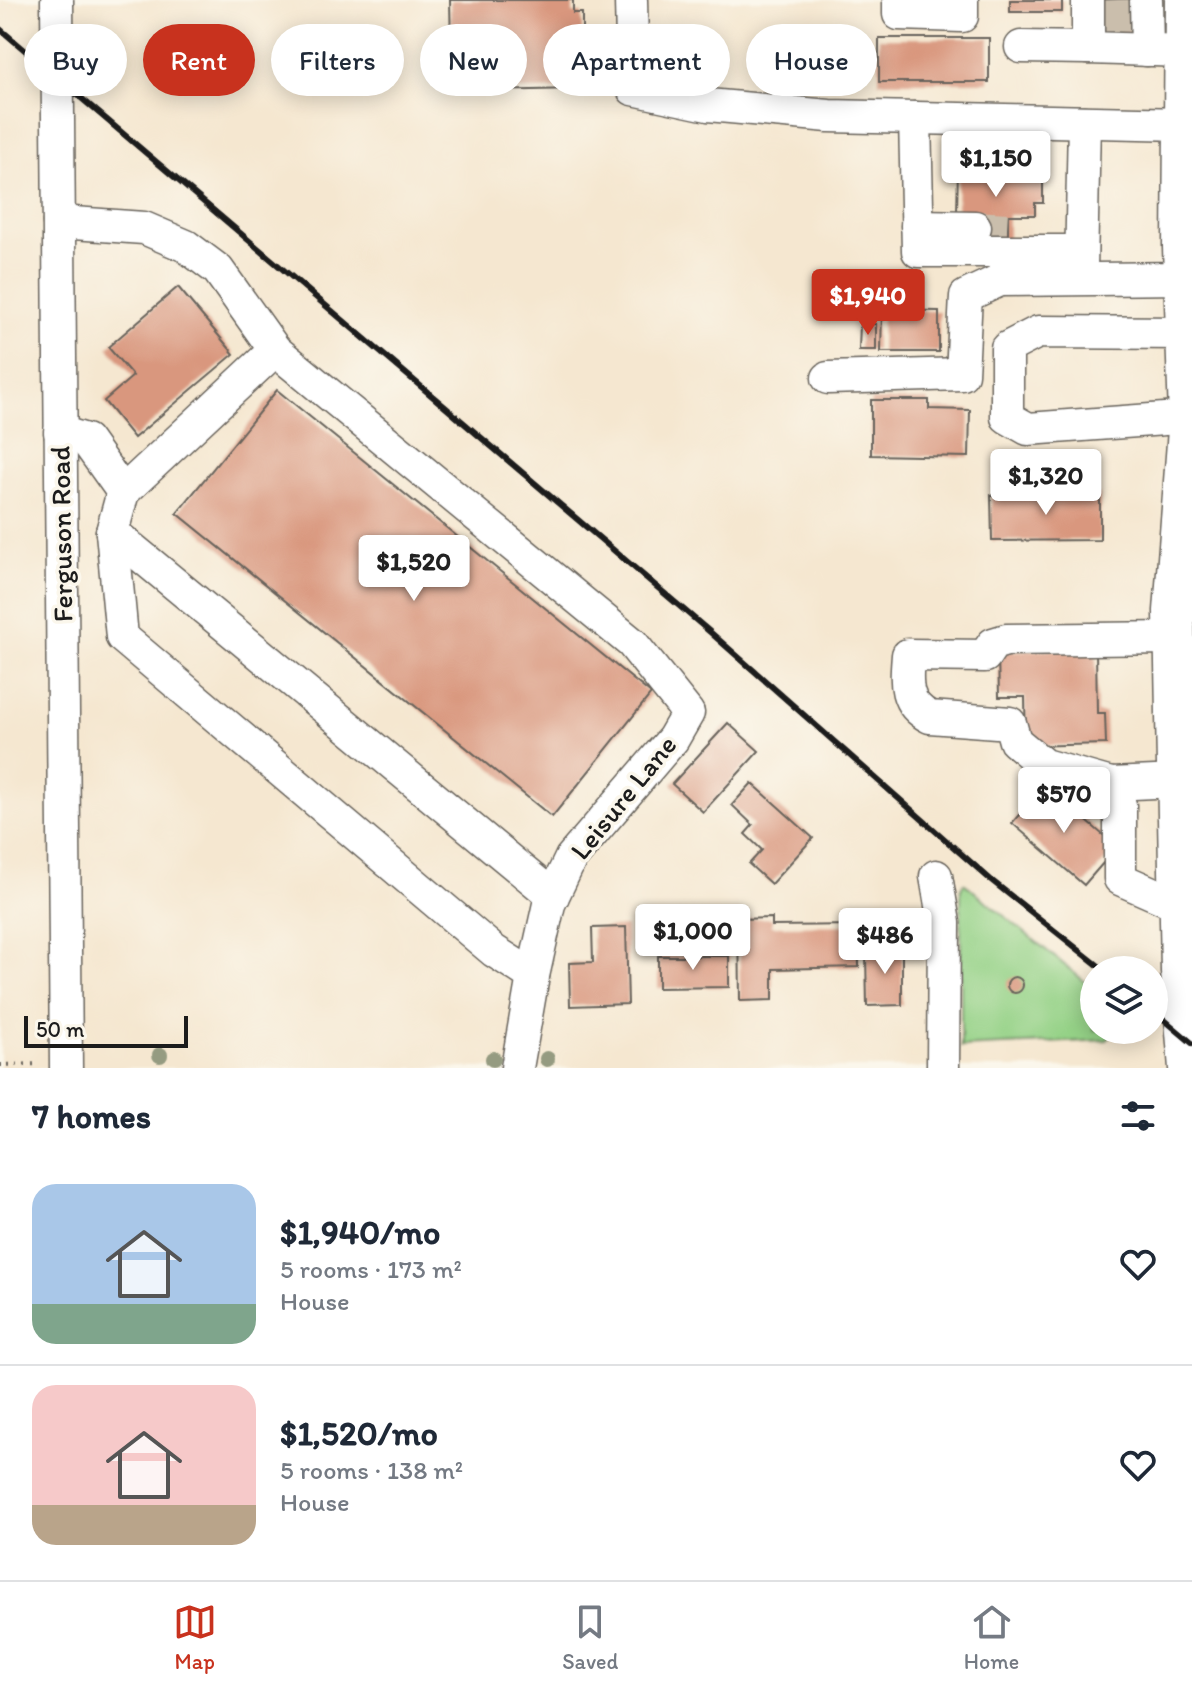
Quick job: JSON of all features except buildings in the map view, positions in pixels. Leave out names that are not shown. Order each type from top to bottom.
[{"type":"main road","points":[[1185,0],[1148,53],[1184,124],[1190,417],[1174,638],[1179,905],[1186,978],[1189,1068]]},
{"type":"street","name":"Ferguson Road","points":[[57,0],[66,1068]]},
{"type":"street","points":[[631,0],[633,89],[708,105],[829,116],[1184,124]]},
{"type":"street","points":[[899,0],[899,14],[962,16],[962,0]]},
{"type":"street","points":[[1088,0],[1148,53]]},
{"type":"street","points":[[1146,0],[1148,53]]},
{"type":"street","points":[[1021,47],[1148,53]]},
{"type":"street","points":[[915,118],[918,251],[1039,251],[1081,265]]},
{"type":"street","points":[[1081,265],[1084,122]]},
{"type":"street","points":[[59,222],[144,228],[186,246],[218,270],[275,350],[123,492],[112,532],[122,637],[494,951],[533,976]]},
{"type":"street","points":[[917,226],[975,227]]},
{"type":"street","points":[[1008,229],[1030,229],[1039,251]]},
{"type":"street","points":[[828,378],[962,374],[966,296],[1000,280],[1187,242]]},
{"type":"street","points":[[1186,333],[1038,332],[1007,348],[1007,417],[1028,429],[1190,417]]},
{"type":"street","name":"Leisure Lane","points":[[275,350],[632,643],[688,713],[673,739],[571,858],[549,904],[517,1068]]},
{"type":"street","points":[[60,432],[86,440],[123,492]]},
{"type":"street","points":[[112,532],[553,896]]},
{"type":"street","points":[[1174,638],[1006,640],[993,644],[985,656],[908,655],[907,679],[910,698],[918,712],[930,717],[1010,723],[1015,741],[1044,765],[1111,784],[1177,781]]},
{"type":"street","points":[[1111,784],[1120,805],[1120,879],[1179,905]]},
{"type":"street","points":[[936,876],[944,923],[943,1068]]},
{"type":"path","points":[[0,1065],[24,1064]]},
{"type":"green space","points":[[964,883],[1080,978],[1080,1041],[961,1047],[961,889]]},
{"type":"tunnel","points":[[1118,0],[1119,38]]},
{"type":"tunnel","points":[[975,227],[1008,229]]},
{"type":"railway","points":[[0,29],[710,632],[991,880],[1086,956]]},
{"type":"railway","points":[[1168,1023],[1192,1043]]}]
